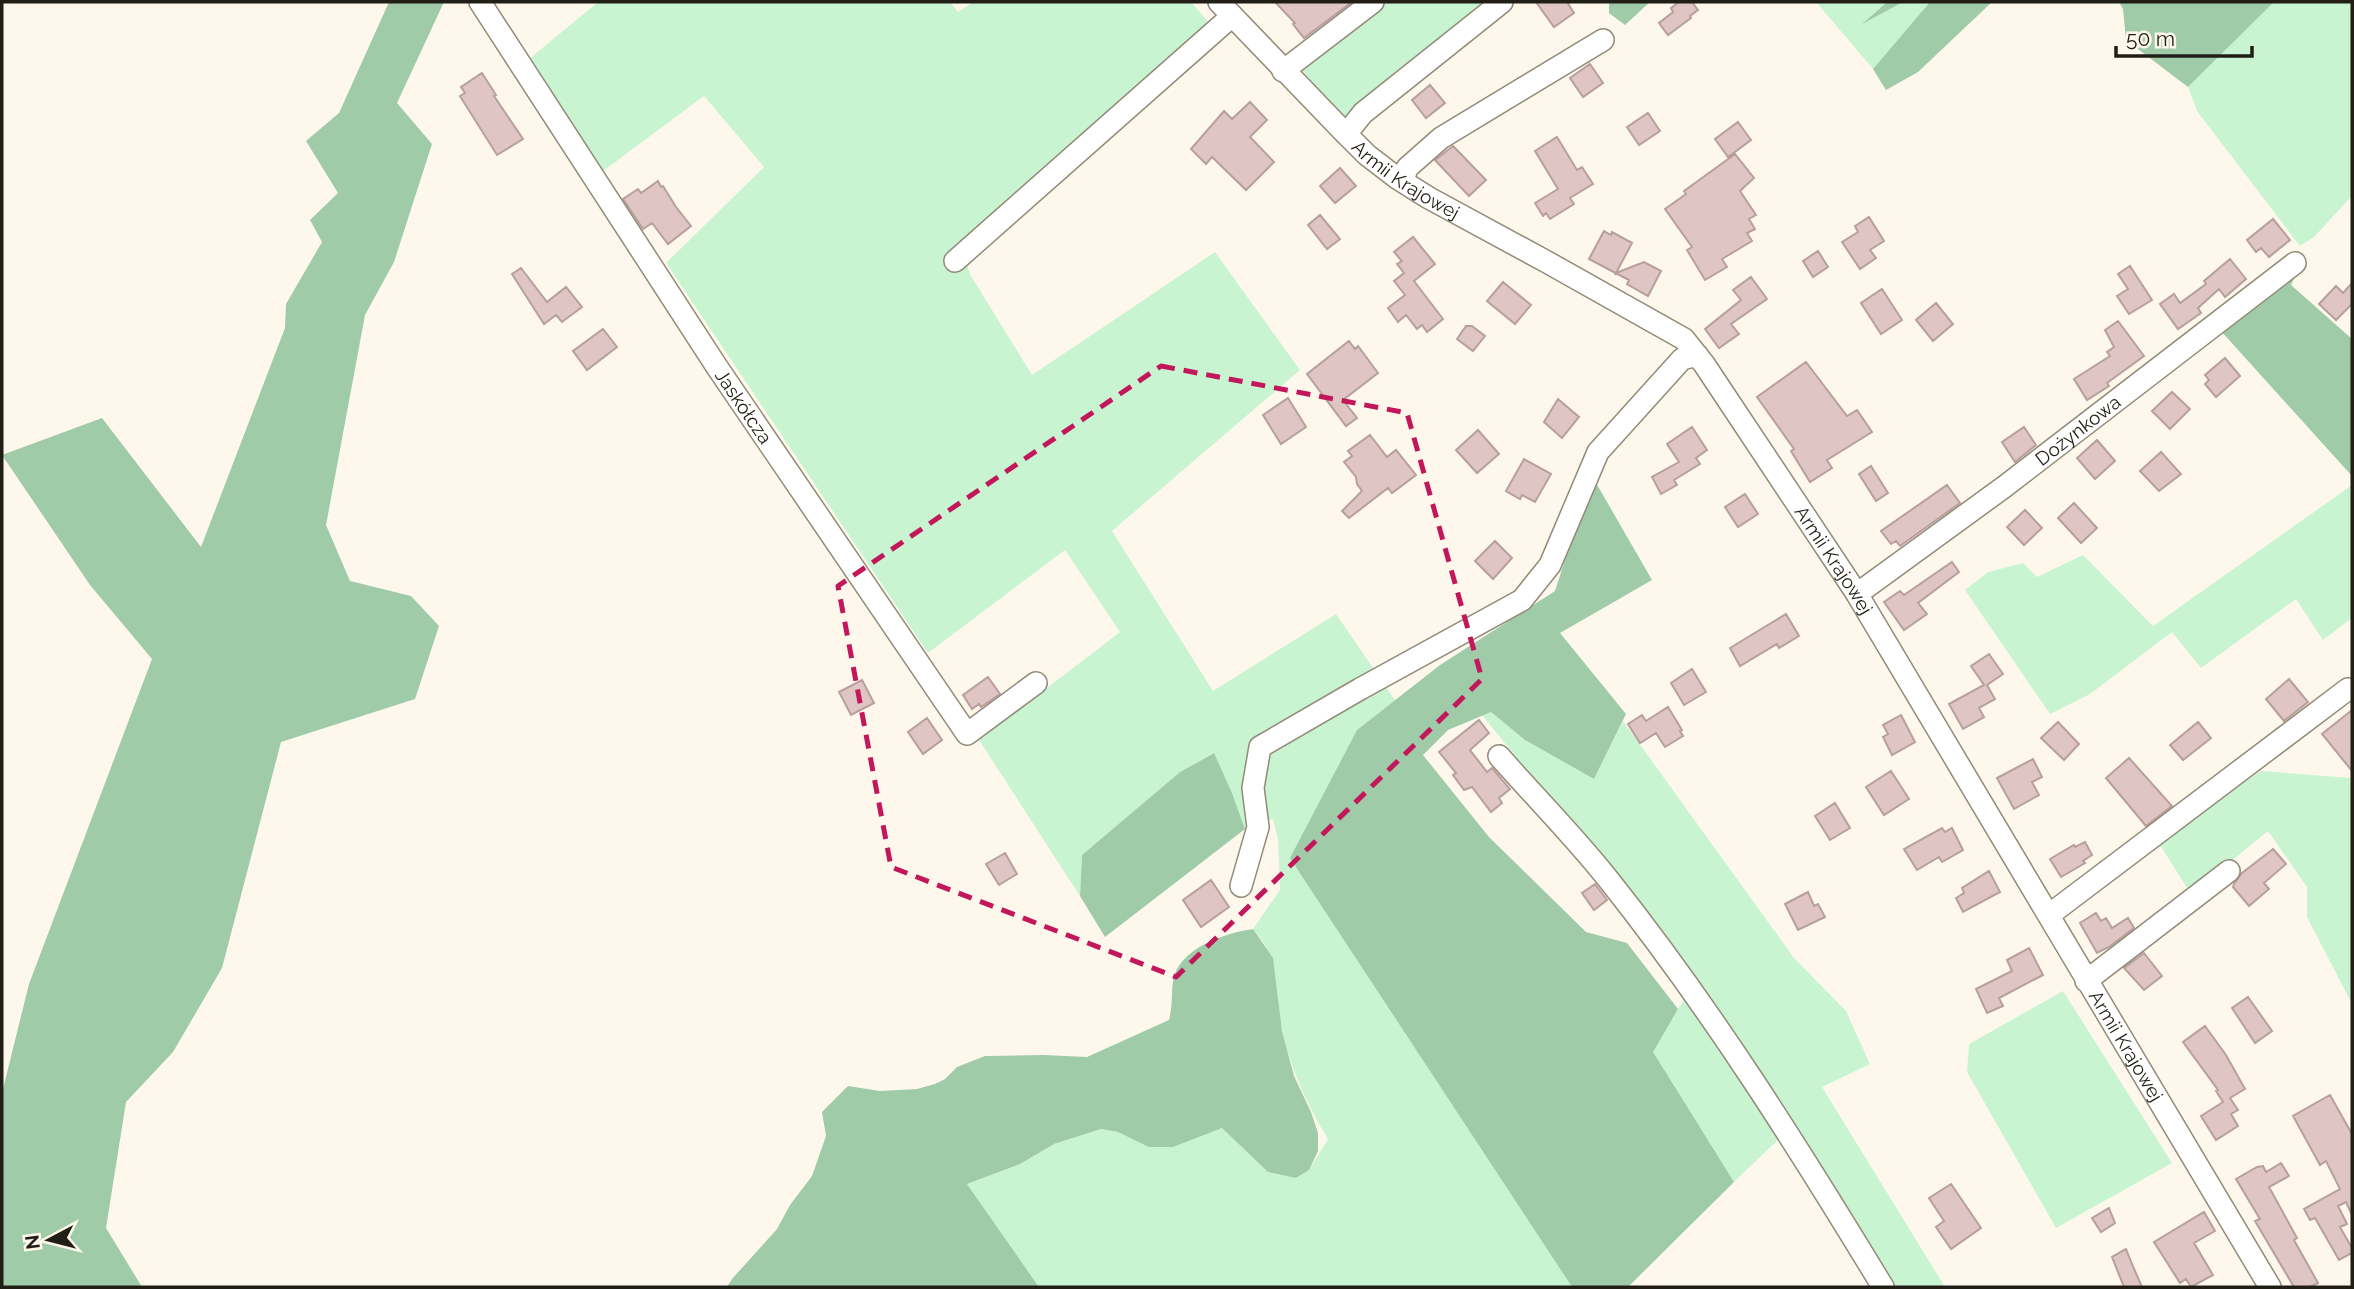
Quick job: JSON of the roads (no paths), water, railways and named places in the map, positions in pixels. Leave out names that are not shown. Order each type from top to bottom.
[{"type":"street","name":"Jaskółcza","points":[[480,2],[717,367],[967,734],[1036,683]]},
{"type":"street","points":[[1283,71],[1373,2]]},
{"type":"street","points":[[1346,134],[1363,113],[1502,2]]},
{"type":"street","points":[[955,261],[1224,6]]},
{"type":"street","name":"Armii Krajowej","points":[[1224,6],[1283,71],[1367,155],[1429,198],[1684,339],[1857,594],[2270,1287]]},
{"type":"street","points":[[1403,181],[1407,169],[1441,138],[1603,40]]},
{"type":"street","name":"Dożynkowa","points":[[1857,594],[2004,486],[2295,263]]},
{"type":"street","points":[[1241,886],[1258,827],[1253,788],[1260,747],[1522,600],[1550,565],[1598,452],[1682,359],[1697,355]]},
{"type":"street","points":[[2049,915],[2347,689]]},
{"type":"street","points":[[1499,756],[1607,878],[1681,978],[1799,1150],[1883,1287]]},
{"type":"street","points":[[2086,981],[2229,871]]}]
